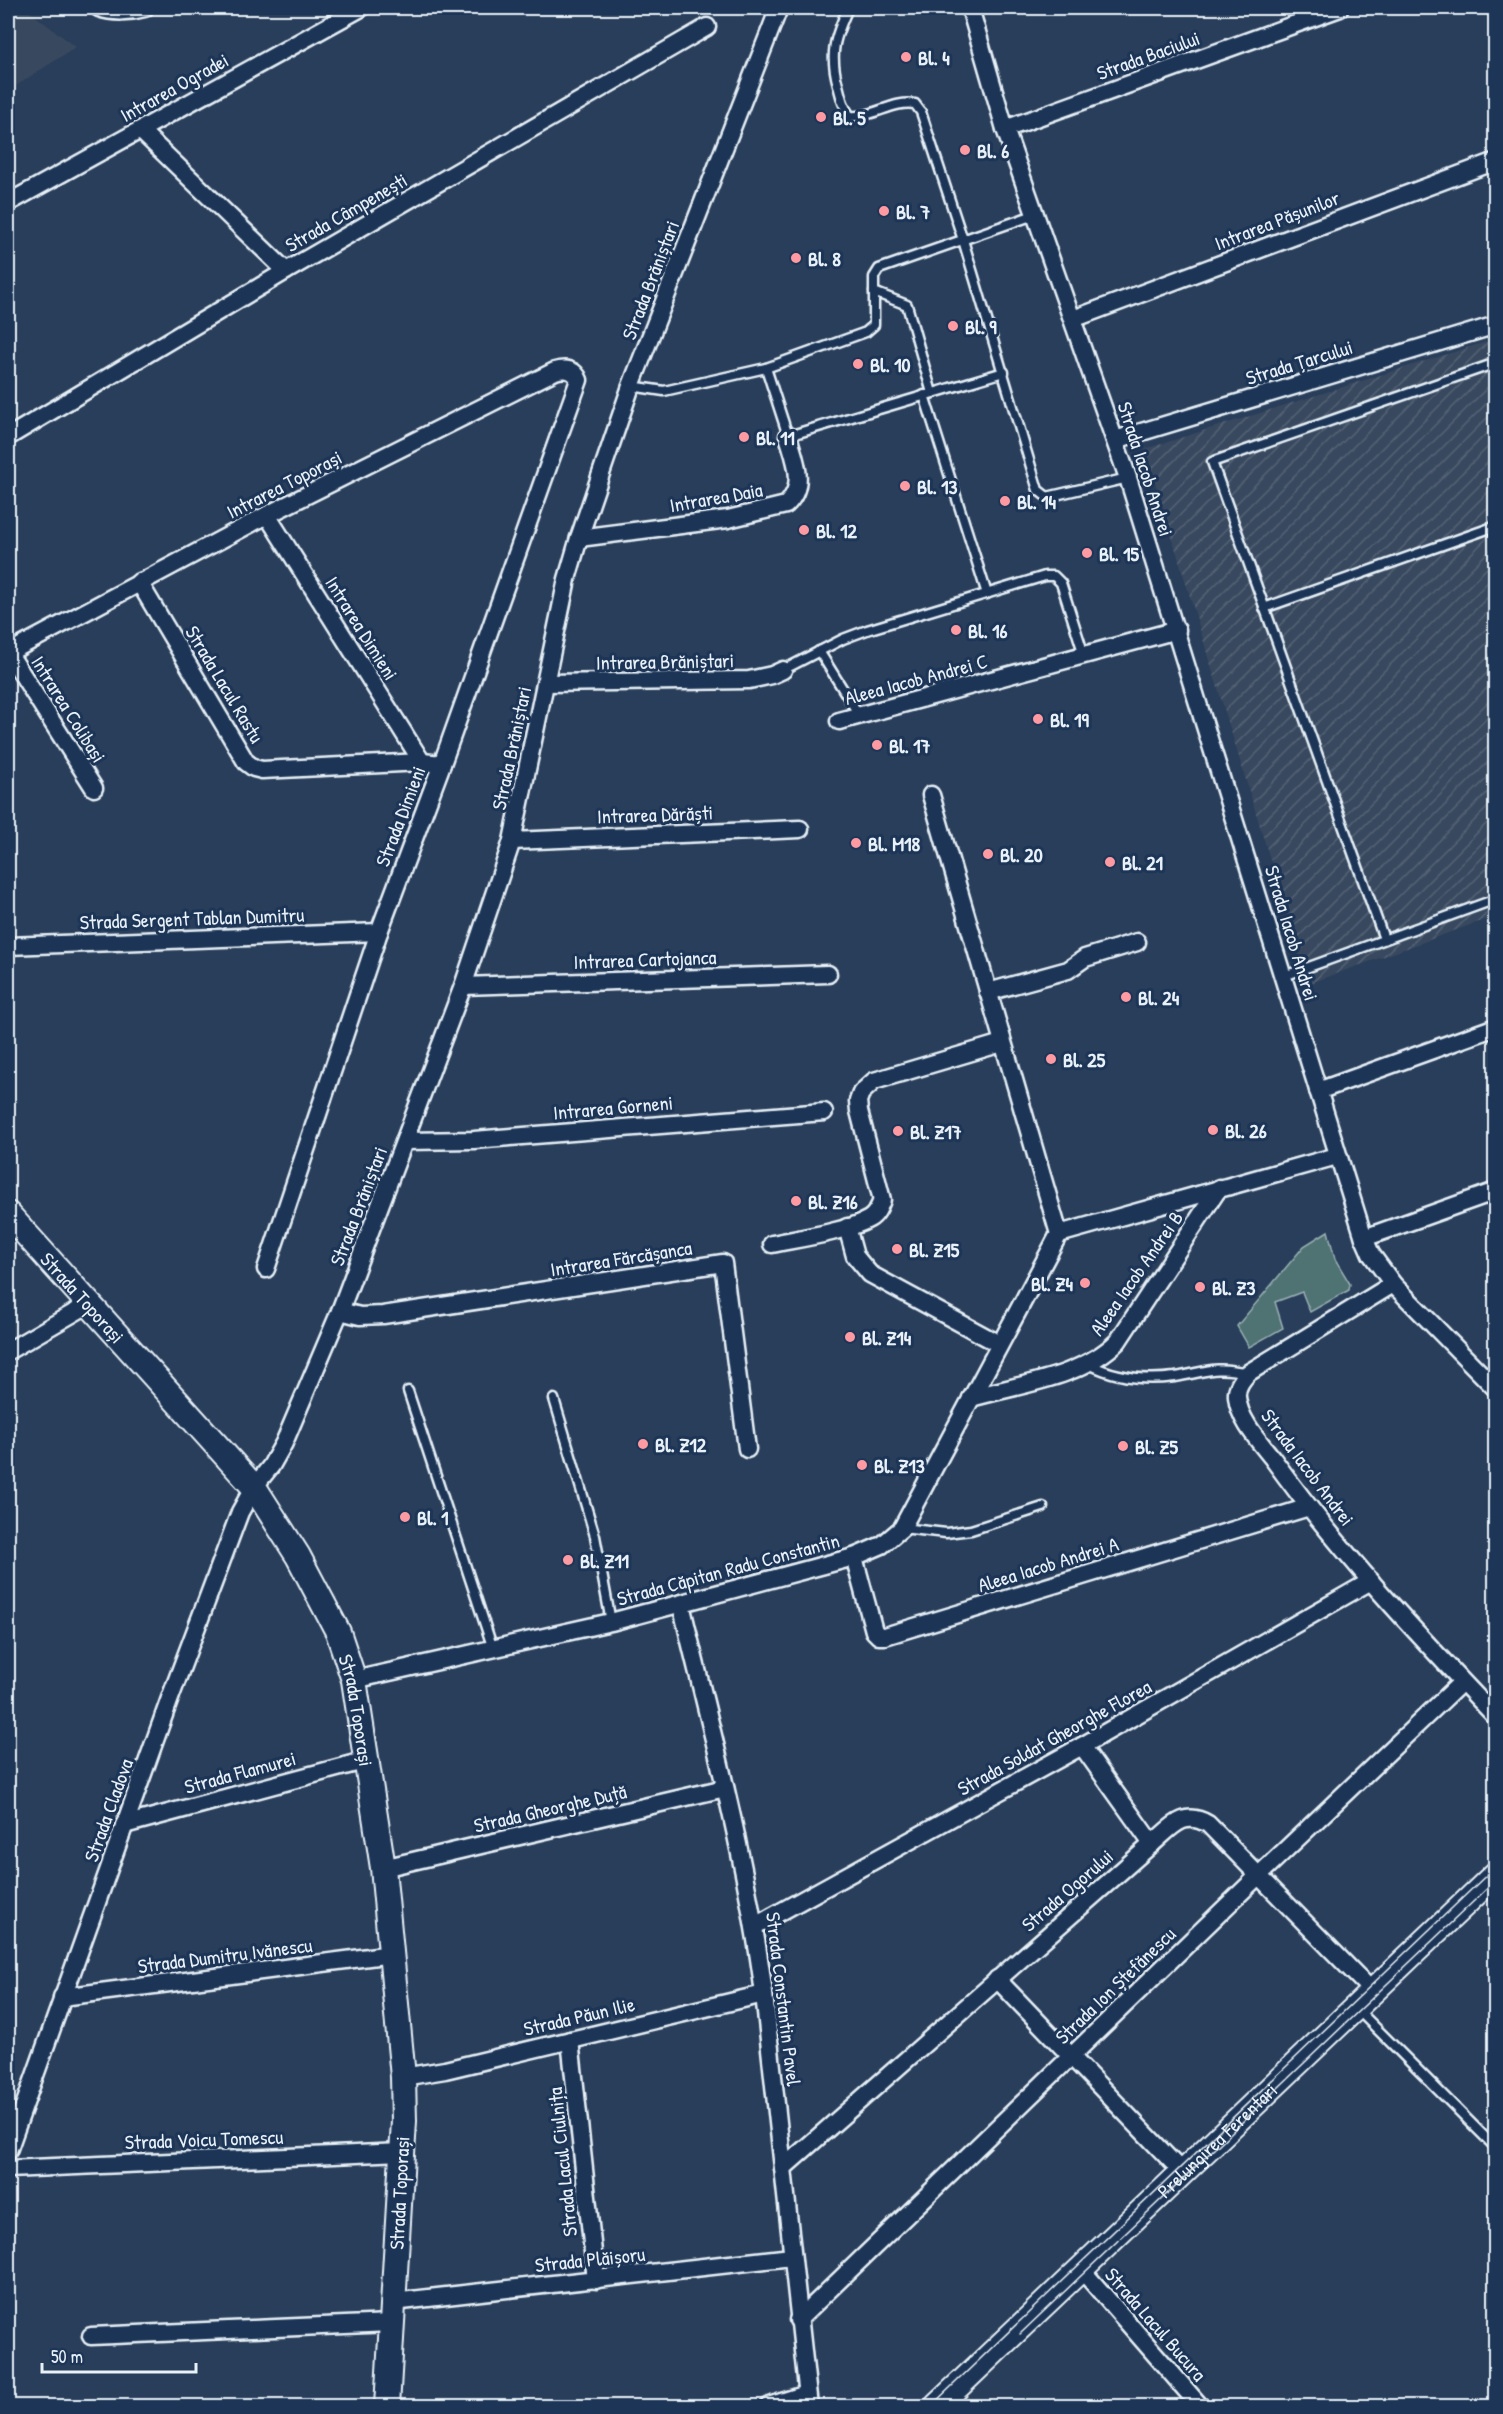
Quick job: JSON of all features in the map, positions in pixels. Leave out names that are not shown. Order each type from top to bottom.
[{"type":"street","points":[[99,8],[136,11],[145,8]]},
{"type":"street","name":"Intrarea Ogradei","points":[[8,203],[361,8]]},
{"type":"street","name":"Strada Brăniștari","points":[[254,1487],[271,1466],[284,1443],[340,1311],[463,986],[512,841],[567,579],[579,538],[631,386],[779,8]]},
{"type":"street","name":"Strada Iacob Andrei","points":[[970,8],[1005,129],[1115,440],[1177,630],[1364,1238],[1371,1254],[1393,1284],[1496,1389]]},
{"type":"street","name":"Strada Baciului","points":[[1005,129],[1340,8]]},
{"type":"street","name":"Strada Câmpenești","points":[[8,436],[286,271],[707,27]]},
{"type":"street","points":[[140,130],[286,271]]},
{"type":"street","name":"Intrarea Pășunilor","points":[[1073,319],[1496,161]]},
{"type":"street","name":"Strada Țarcului","points":[[1115,440],[1496,325]]},
{"type":"street","name":"Intrarea Toporași","points":[[8,653],[267,515],[555,371],[570,370],[577,374],[579,380]]},
{"type":"street","name":"Strada Dimieni","points":[[266,1269],[379,932],[442,764],[579,380]]},
{"type":"street","name":"Intrarea Daia","points":[[579,538],[728,519],[786,506],[793,499],[798,487],[799,475],[788,436]]},
{"type":"street","name":"Intrarea Dimieni","points":[[267,515],[422,762]]},
{"type":"street","name":"Strada Lacul Rastu","points":[[139,582],[246,762],[254,768],[262,770],[422,762],[442,764]]},
{"type":"street","name":"Aleea Iacob Andrei C","points":[[839,721],[1177,630]]},
{"type":"street","name":"Intrarea Colibași","points":[[8,653],[94,788]]},
{"type":"street","name":"Intrarea Brăniștari","points":[[546,683],[749,680],[761,679],[783,670]]},
{"type":"street","points":[[931,795],[1059,1234]]},
{"type":"street","name":"Intrarea Dărăști","points":[[512,841],[800,829]]},
{"type":"street","name":"Strada Sergent Tablan Dumitru","points":[[8,946],[379,932]]},
{"type":"street","points":[[988,992],[1068,970],[1085,958],[1137,942]]},
{"type":"street","name":"Intrarea Cartojanca","points":[[463,986],[828,974]]},
{"type":"street","points":[[1318,1091],[1496,1027]]},
{"type":"street","points":[[772,1244],[847,1227],[869,1219],[878,1210],[882,1200],[858,1101],[861,1093],[874,1081],[1002,1043]]},
{"type":"street","name":"Intrarea Gorneni","points":[[406,1141],[474,1140],[824,1112]]},
{"type":"street","name":"Aleea Iacob Andrei B","points":[[1059,1234],[1337,1156]]},
{"type":"street","name":"Aleea Iacob Andrei B","points":[[971,1398],[1089,1364],[1104,1354],[1118,1341],[1219,1188]]},
{"type":"street","points":[[1364,1238],[1496,1191]]},
{"type":"street","name":"Strada Toporași","points":[[8,1214],[254,1487],[322,1597],[338,1632],[354,1680],[383,1868],[403,2077],[402,2152],[387,2406]]},
{"type":"street","points":[[847,1227],[855,1256],[870,1274],[999,1344]]},
{"type":"street","name":"Strada Căpitan Radu Constantin","points":[[354,1680],[611,1622],[854,1557],[882,1545],[902,1528],[1059,1234]]},
{"type":"street","name":"Intrarea Fărcășanca","points":[[340,1311],[360,1316],[383,1315],[723,1263],[747,1449]]},
{"type":"street","points":[[1248,1373],[1393,1284]]},
{"type":"street","points":[[8,1351],[84,1307],[91,1306]]},
{"type":"street","name":"Strada Iacob Andrei","points":[[1248,1373],[1238,1388],[1236,1396],[1241,1412],[1309,1507],[1371,1581],[1496,1717]]},
{"type":"street","name":"Strada Cladova","points":[[8,2151],[124,1825],[240,1512],[254,1487]]},
{"type":"street","name":"Aleea Iacob Andrei A","points":[[854,1557],[874,1631],[879,1636],[885,1636],[1309,1507]]},
{"type":"street","name":"Strada Soldat Gheorghe Florea","points":[[755,1926],[1082,1746],[1371,1581]]},
{"type":"street","name":"Strada Constantin Pavel","points":[[681,1604],[755,1926],[808,2400]]},
{"type":"street","name":"Strada Ion Ștefănescu","points":[[798,2320],[1258,1875],[1462,1682]]},
{"type":"street","points":[[1082,1746],[1152,1844]]},
{"type":"street","name":"Strada Flamurei","points":[[124,1825],[368,1760]]},
{"type":"street","name":"Strada Gheorghe Duță","points":[[383,1868],[725,1788]]},
{"type":"street","name":"Strada Ogorului","points":[[783,2168],[1152,1844],[1178,1822],[1188,1817],[1197,1818],[1208,1824],[1258,1875],[1364,1999]]},
{"type":"street","name":"Prelungirea Ferentari","points":[[937,2406],[1496,1874]]},
{"type":"street","name":"Strada Dumitru Ivănescu","points":[[62,1997],[392,1954]]},
{"type":"street","points":[[997,1979],[1183,2173]]},
{"type":"street","name":"Strada Păun Ilie","points":[[403,2077],[445,2070],[764,1994]]},
{"type":"street","name":"Strada Lacul Ciulnița","points":[[570,2040],[596,2280]]},
{"type":"street","name":"Strada Voicu Tomescu","points":[[8,2169],[402,2152]]},
{"type":"street","name":"Strada Plăișoru","points":[[392,2312],[596,2280],[792,2257]]},
{"type":"street","name":"Strada Lacul Bucura","points":[[1081,2269],[1200,2406]]},
{"type":"street","points":[[91,2336],[392,2312]]},
{"type":"street","points":[[769,2406],[808,2400]]},
{"type":"lane","points":[[848,8],[835,39],[832,55],[844,108],[850,116],[860,117],[906,102],[915,104],[921,112],[1004,372],[1038,490],[1047,497],[1128,478]]},
{"type":"lane","points":[[631,386],[664,391],[766,368],[866,332],[874,325],[874,277],[879,269],[1034,215]]},
{"type":"lane","points":[[874,292],[907,305],[928,394],[987,594]]},
{"type":"lane","points":[[1384,939],[1212,462],[1496,363]]},
{"type":"lane","points":[[766,368],[788,436],[1004,372]]},
{"type":"lane","points":[[1264,608],[1496,526]]},
{"type":"lane","points":[[783,670],[867,630],[1046,576],[1054,576],[1061,583],[1084,656]]},
{"type":"lane","points":[[819,651],[859,716]]},
{"type":"lane","points":[[1284,976],[1496,899]]},
{"type":"lane","points":[[1089,1364],[1121,1377],[1175,1377],[1208,1369],[1229,1368],[1248,1373]]},
{"type":"lane","points":[[408,1391],[448,1507],[492,1649]]},
{"type":"lane","points":[[554,1399],[595,1536],[611,1622]]},
{"type":"lane","points":[[902,1528],[946,1533],[971,1530],[1042,1507]]},
{"type":"lane","points":[[1364,1999],[1496,2148]]},
{"type":"shaded area","points":[[8,8],[25,8],[76,47],[8,91]]},
{"type":"shaded area","points":[[1495,339],[1495,916],[1308,984],[1145,449]]},
{"type":"green space","points":[[1328,1231],[1335,1259],[1350,1284],[1349,1290],[1310,1312],[1302,1292],[1275,1302],[1283,1328],[1249,1347],[1237,1326],[1304,1246]]},
{"type":"tram line","points":[[931,2406],[1496,1866]]},
{"type":"tram line","points":[[1020,2334],[1496,1880]]},
{"type":"place","name":"Bl. 4","points":[[906,57]]},
{"type":"place","name":"Bl. 5","points":[[821,117]]},
{"type":"place","name":"Bl. 6","points":[[965,150]]},
{"type":"place","name":"Bl. 7","points":[[884,211]]},
{"type":"place","name":"Bl. 8","points":[[796,258]]},
{"type":"place","name":"Bl. 9","points":[[953,326]]},
{"type":"place","name":"Bl. 10","points":[[858,364]]},
{"type":"place","name":"Bl. 11","points":[[744,437]]},
{"type":"place","name":"Bl. 13","points":[[905,486]]},
{"type":"place","name":"Bl. 14","points":[[1005,501]]},
{"type":"place","name":"Bl. 12","points":[[804,530]]},
{"type":"place","name":"Bl. 15","points":[[1087,553]]},
{"type":"place","name":"Bl. 16","points":[[956,630]]},
{"type":"place","name":"Bl. 19","points":[[1038,719]]},
{"type":"place","name":"Bl. 17","points":[[877,745]]},
{"type":"place","name":"Bl. M18","points":[[856,843]]},
{"type":"place","name":"Bl. 20","points":[[988,854]]},
{"type":"place","name":"Bl. 21","points":[[1110,862]]},
{"type":"place","name":"Bl. 24","points":[[1126,997]]},
{"type":"place","name":"Bl. 25","points":[[1051,1059]]},
{"type":"place","name":"Bl. 26","points":[[1213,1130]]},
{"type":"place","name":"Bl. Z17","points":[[898,1131]]},
{"type":"place","name":"Bl. Z16","points":[[796,1201]]},
{"type":"place","name":"Bl. Z15","points":[[897,1249]]},
{"type":"place","name":"Bl. Z4","points":[[1085,1283]]},
{"type":"place","name":"Bl. Z3","points":[[1200,1287]]},
{"type":"place","name":"Bl. Z14","points":[[850,1337]]},
{"type":"place","name":"Bl. Z12","points":[[643,1444]]},
{"type":"place","name":"Bl. Z5","points":[[1123,1446]]},
{"type":"place","name":"Bl. Z13","points":[[862,1465]]},
{"type":"place","name":"Bl. 1","points":[[405,1517]]},
{"type":"place","name":"Bl. Z11","points":[[568,1560]]}]
